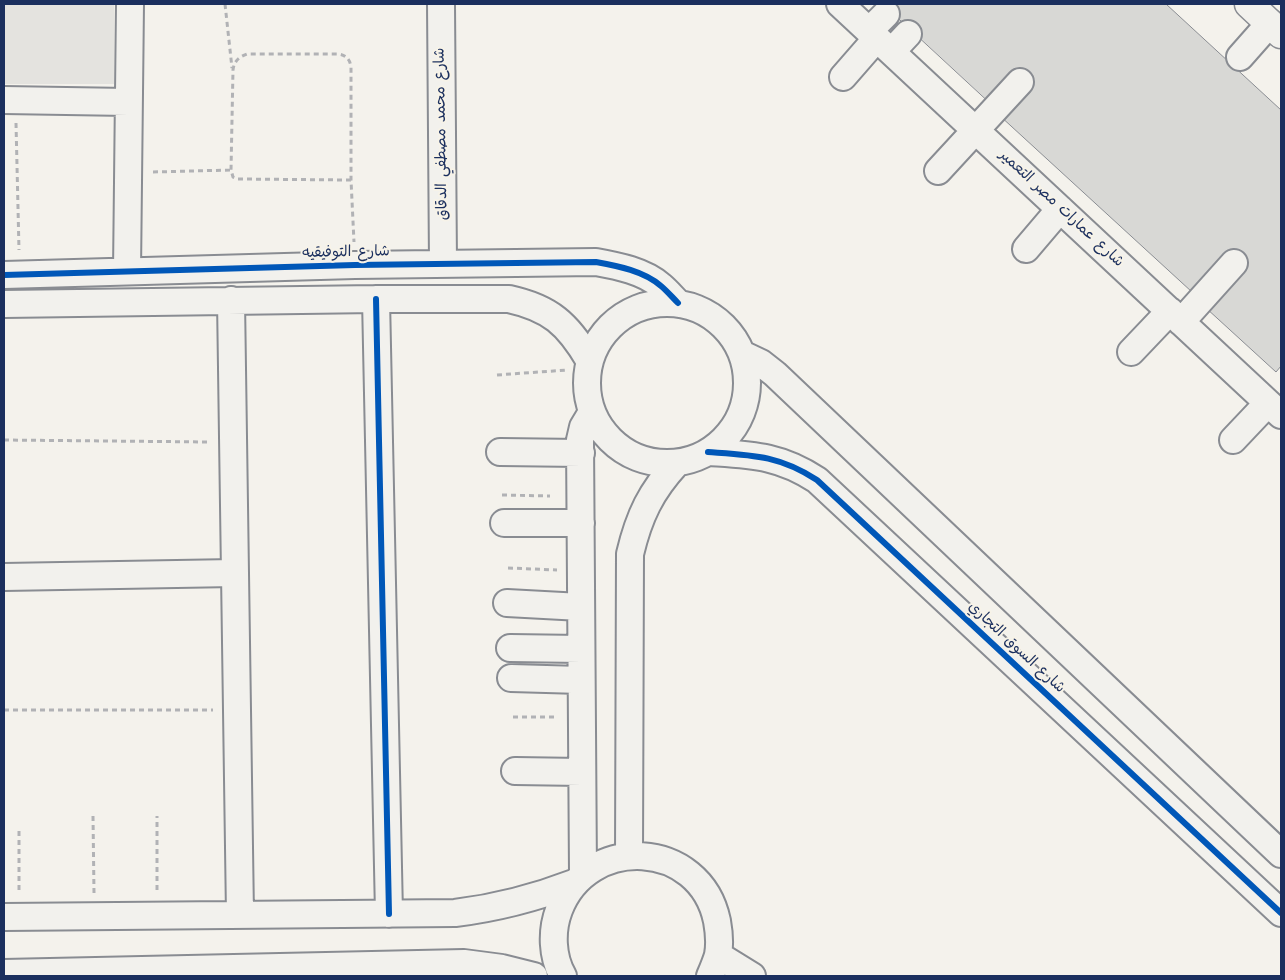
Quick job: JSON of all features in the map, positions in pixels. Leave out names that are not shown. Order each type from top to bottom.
[{"type":"street","points":[[127,271],[130,4]]},
{"type":"street","name":"شارع محمد مصطفي الدقاق","points":[[441,4],[443,264]]},
{"type":"street","name":"شارع عمارات مصر التعمير","points":[[840,4],[886,33],[970,125],[1269,403]]},
{"type":"street","points":[[1234,52],[1265,18]]},
{"type":"street","points":[[843,77],[886,33]]},
{"type":"street","points":[[932,166],[970,125],[1020,82]]},
{"type":"street","points":[[10,100],[128,102]]},
{"type":"street","points":[[1032,254],[1067,215]]},
{"type":"street","name":"شارع التوفيقيه","points":[[12,275],[573,261],[596,262],[618,266],[640,274],[660,285],[678,303]]},
{"type":"street","points":[[1124,346],[1234,263]]},
{"type":"street","points":[[376,299],[389,914]]},
{"type":"street","points":[[4,304],[232,300],[509,299],[529,303],[548,312],[564,325],[578,341],[588,364]]},
{"type":"street","points":[[232,300],[234,573],[240,915]]},
{"type":"street","points":[[655,303],[678,303],[705,312],[728,330],[742,354],[747,372],[747,391],[743,410],[735,426],[723,441],[708,452],[693,459],[677,463],[659,463],[642,460],[612,442],[600,428],[592,412],[586,391],[588,364],[599,339],[614,322],[633,309],[655,303]]},
{"type":"street","points":[[742,354],[761,363],[775,374],[1281,854]]},
{"type":"street","points":[[1228,434],[1269,403]]},
{"type":"street","points":[[563,976],[555,956],[554,936],[556,917],[563,899],[578,878],[582,772],[580,440],[583,427],[592,412]]},
{"type":"street","points":[[500,452],[581,453]]},
{"type":"street","name":"شارع السوق التجاري","points":[[708,452],[767,457],[802,470],[817,480],[1281,913]]},
{"type":"street","points":[[629,856],[630,554],[634,535],[649,500],[661,481],[677,463]]},
{"type":"street","points":[[504,523],[581,523]]},
{"type":"street","points":[[4,577],[234,573]]},
{"type":"street","points":[[508,603],[581,607]]},
{"type":"street","points":[[510,648],[581,649]]},
{"type":"street","points":[[511,678],[581,680]]},
{"type":"street","points":[[515,771],[582,772]]},
{"type":"street","points":[[11,917],[429,914],[480,910],[540,896],[578,878],[597,865],[613,858],[651,856],[672,863],[690,875],[705,892],[715,912],[719,933],[714,966],[752,976]]},
{"type":"street","points":[[4,973],[464,963],[502,968],[534,976]]},
{"type":"path","points":[[225,4],[233,70]]},
{"type":"path","points":[[351,180],[238,179],[232,175],[233,65],[239,58],[247,54],[341,54],[347,57],[351,67],[351,180],[355,265]]},
{"type":"path","points":[[10,100],[12,275]]},
{"type":"path","points":[[127,173],[231,170]]},
{"type":"path","points":[[497,376],[588,364]]},
{"type":"path","points":[[4,440],[233,442]]},
{"type":"path","points":[[502,495],[581,496]]},
{"type":"path","points":[[508,568],[580,570]]},
{"type":"path","points":[[4,710],[237,710]]},
{"type":"path","points":[[513,716],[582,718]]},
{"type":"path","points":[[93,816],[94,916]]},
{"type":"path","points":[[156,916],[158,816]]},
{"type":"path","points":[[11,917],[18,831]]},
{"type":"shaded area","points":[[4,4],[114,4],[114,84],[4,84]]},
{"type":"building","points":[[883,4],[1166,4],[1281,110],[1281,366],[1276,372],[1206,308],[1192,292],[999,115],[1030,82],[1015,68],[986,99]]},
{"type":"cycle path","points":[[4,275],[355,265],[596,262],[622,267],[647,276],[661,286],[678,303]]},
{"type":"cycle path","points":[[376,299],[389,914]]},
{"type":"cycle path","points":[[708,452],[751,456],[777,461],[817,480],[1281,913]]}]
